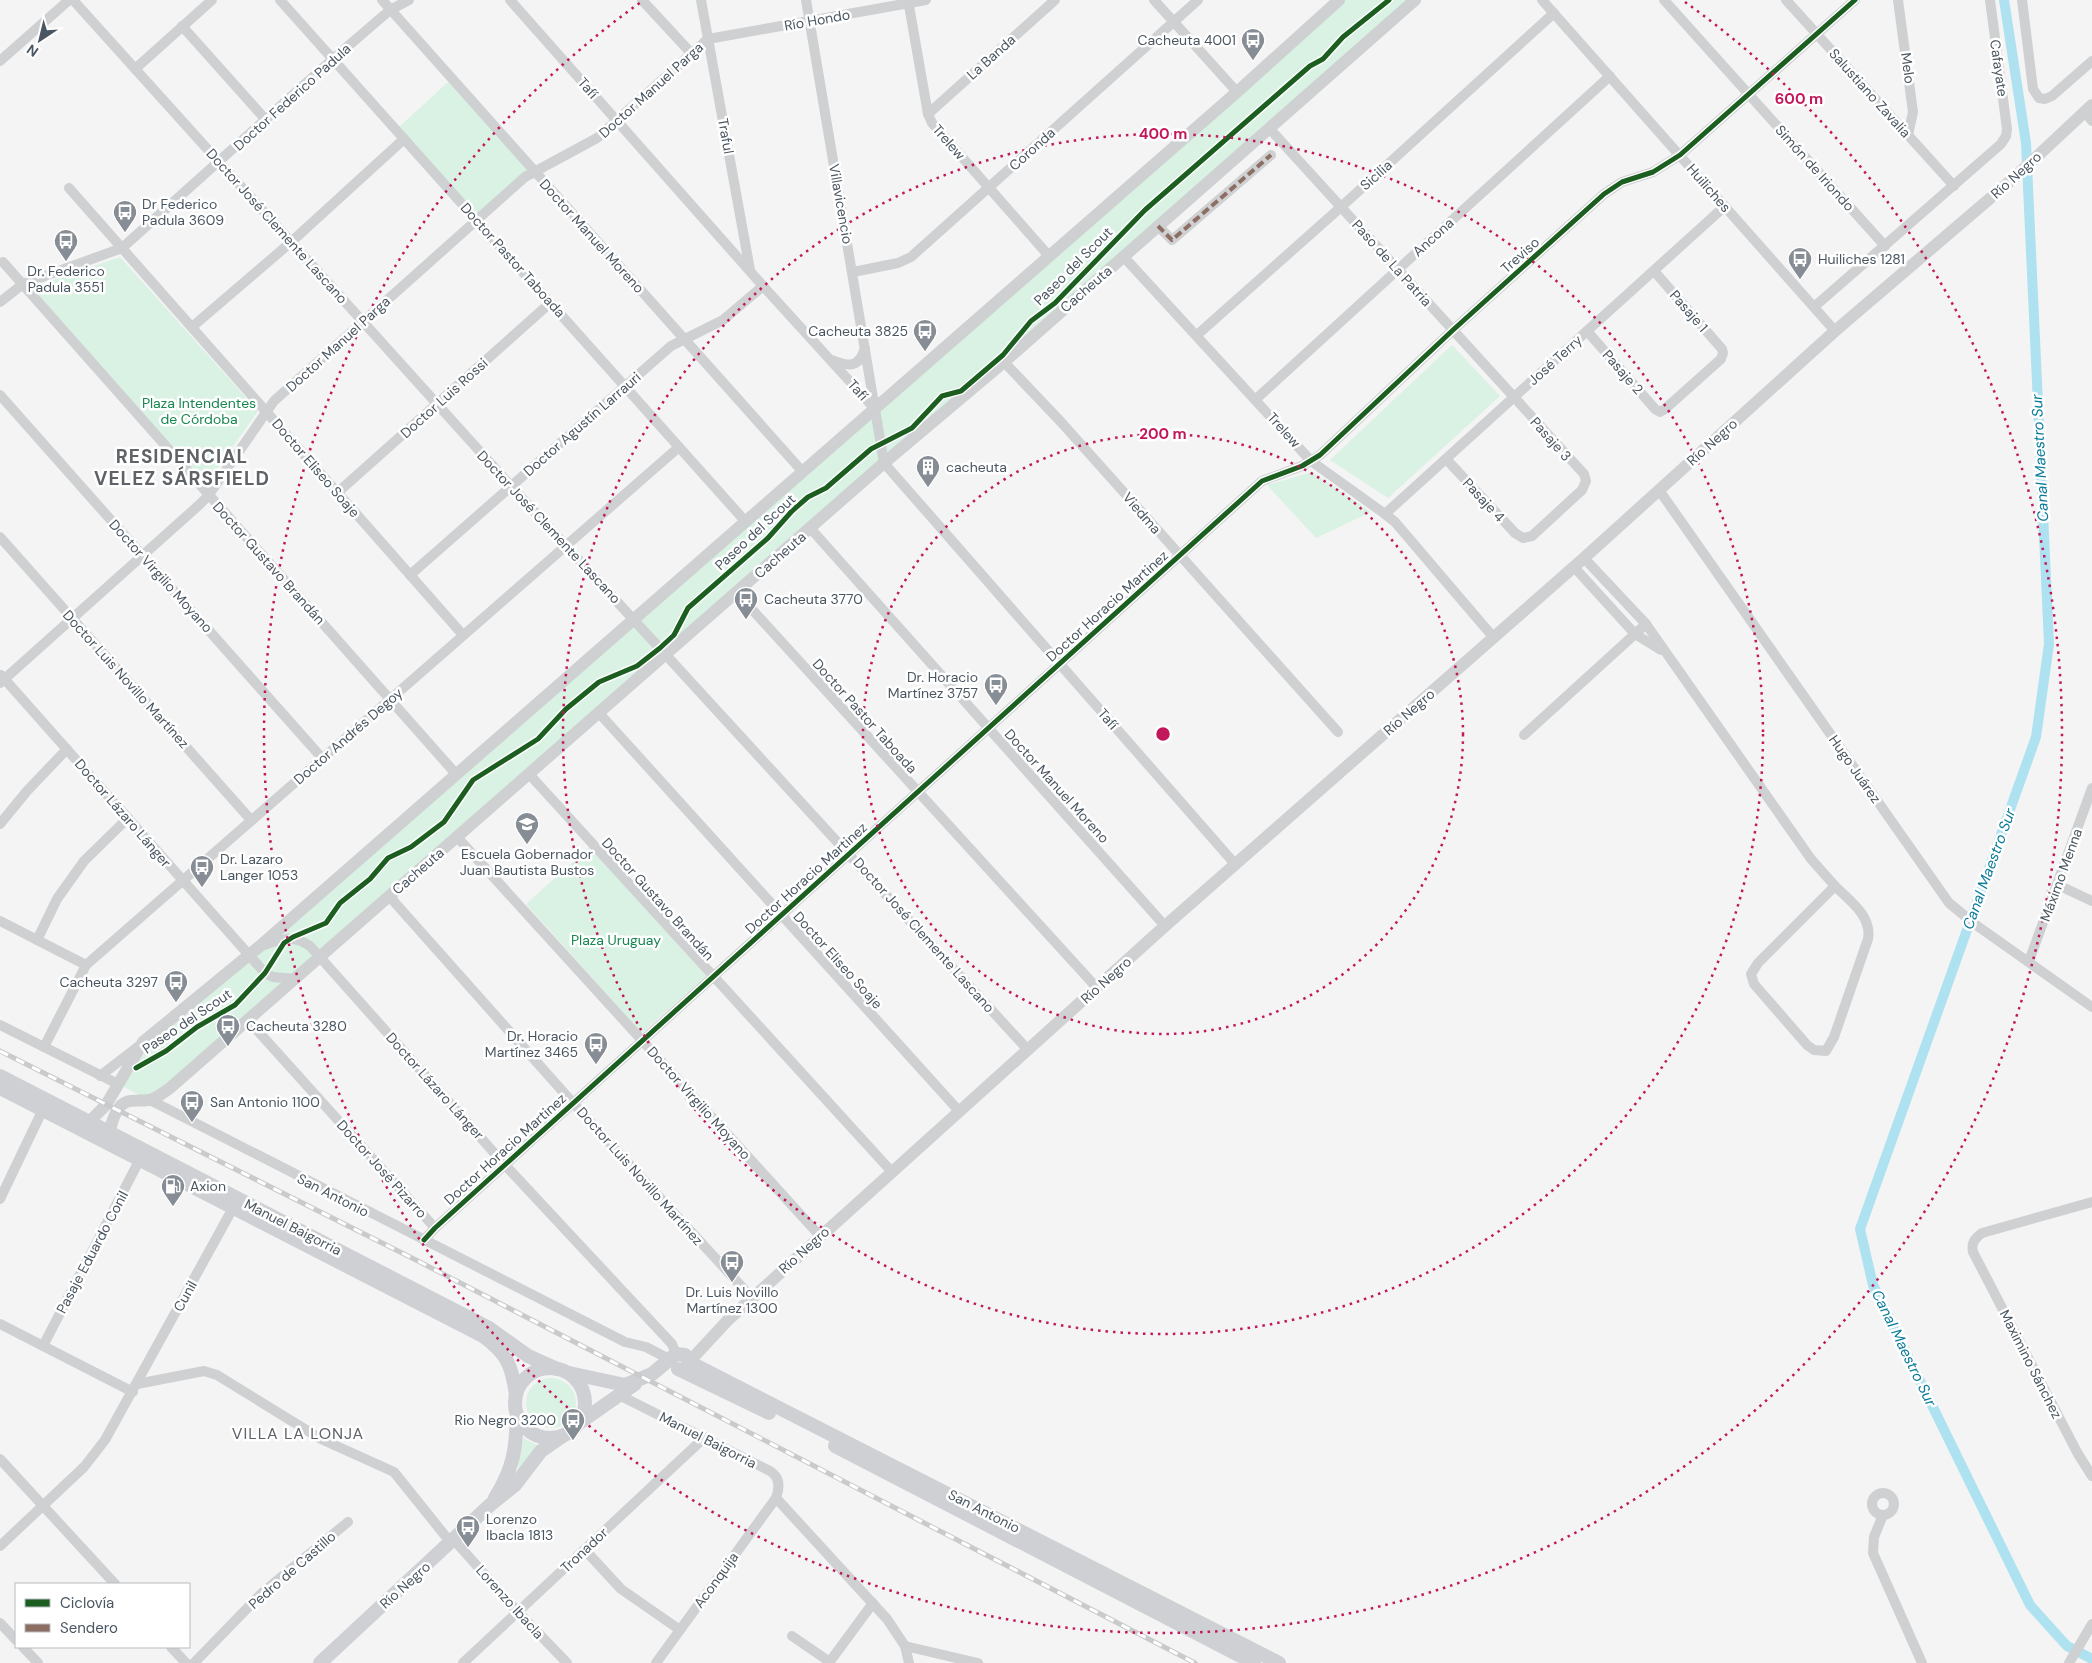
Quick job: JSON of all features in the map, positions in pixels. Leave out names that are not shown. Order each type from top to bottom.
[{"type":"main road","name":"Manuel Baigorria","points":[[0,1076],[46,1105],[489,1328],[528,1356],[561,1370]]},
{"type":"main road","name":"Manuel Baigorria","points":[[0,1088],[46,1105]]},
{"type":"main road","name":"Manuel Baigorria","points":[[108,1137],[140,1159],[483,1336],[499,1349],[509,1363],[516,1395]]},
{"type":"main road","points":[[639,1381],[625,1385],[617,1384],[549,1368],[534,1372],[523,1381],[516,1395],[517,1413],[524,1426],[536,1434],[550,1438],[564,1435],[639,1381],[678,1359]]},
{"type":"main road","name":"San Antonio","points":[[678,1359],[1254,1663]]},
{"type":"main road","name":"San Antonio","points":[[678,1359],[1279,1663]]},
{"type":"main road","points":[[561,1370],[574,1378],[584,1395],[585,1405],[578,1424]]},
{"type":"main road","name":"Río Negro","points":[[490,1506],[506,1479],[513,1462],[517,1413]]},
{"type":"main road","name":"Río Negro","points":[[320,1663],[515,1485],[541,1451],[564,1435]]},
{"type":"street","points":[[0,61],[71,0]]},
{"type":"street","name":"Doctor José Clemente Lascano","points":[[71,0],[511,486],[1028,1050]]},
{"type":"street","points":[[135,69],[212,0]]},
{"type":"street","name":"Doctor Pastor Taboada","points":[[280,0],[746,521]]},
{"type":"street","name":"Doctor Manuel Moreno","points":[[382,0],[802,471]]},
{"type":"street","name":"Doctor Federico Padula","points":[[0,302],[23,284],[122,248],[333,59],[390,10],[409,0]]},
{"type":"street","name":"Tafí","points":[[510,0],[763,286],[875,408],[884,463],[1235,864]]},
{"type":"street","points":[[642,0],[691,53]]},
{"type":"street","name":"Traful","points":[[701,0],[750,271]]},
{"type":"street","name":"Villavicencio","points":[[806,0],[875,408]]},
{"type":"street","name":"Río Hondo","points":[[708,39],[909,1],[926,0]]},
{"type":"street","name":"La Banda","points":[[928,114],[1055,0]]},
{"type":"street","points":[[1154,0],[1237,92]]},
{"type":"street","name":"Coronda","points":[[853,272],[906,260],[1198,0]]},
{"type":"street","points":[[100,1076],[260,946],[1237,92],[1339,0]]},
{"type":"street","name":"Cacheuta","points":[[108,1137],[116,1112],[124,1102],[150,1100],[170,1088],[811,529],[884,463],[1004,362],[1416,0]]},
{"type":"street","name":"Huiliches","points":[[1542,0],[1835,331]]},
{"type":"street","name":"Simón de Iriondo","points":[[1664,0],[1885,246]]},
{"type":"street","name":"Salustiano Zavalia","points":[[1786,0],[1954,186]]},
{"type":"street","name":"Treviso","points":[[1204,532],[1262,481],[1311,461],[1604,194],[1622,182],[1653,172],[1680,155],[1750,95],[1854,0]]},
{"type":"street","name":"Melo","points":[[1898,0],[1913,112],[1908,135]]},
{"type":"street","name":"Cafayate","points":[[1954,186],[2001,144],[2006,136],[2007,129],[1990,0]]},
{"type":"street","points":[[2022,0],[2033,89],[2040,98],[2045,99],[2052,96],[2092,60]]},
{"type":"street","name":"Trelew","points":[[909,1],[928,114],[932,123],[1049,256]]},
{"type":"street","name":"Sicilia","points":[[1197,335],[1554,13]]},
{"type":"street","points":[[182,26],[266,120]]},
{"type":"street","name":"Doctor Manuel Parga","points":[[1,679],[143,556],[208,496],[274,402],[525,177],[582,148],[617,121],[708,39]]},
{"type":"street","name":"Ancona","points":[[1256,398],[1610,76]]},
{"type":"street","name":"Río Negro","points":[[678,1359],[728,1320],[1165,926],[1574,567],[1835,331],[2090,113]]},
{"type":"street","name":"Paso de La Patria","points":[[1270,129],[1514,397]]},
{"type":"street","points":[[192,327],[290,243],[404,139]]},
{"type":"street","points":[[1158,226],[1172,240],[1271,155]]},
{"type":"street","points":[[1814,307],[1954,186]]},
{"type":"street","name":"Doctor Eliseo Soaje","points":[[69,188],[463,635]]},
{"type":"street","name":"José Terry","points":[[1385,514],[1725,206]]},
{"type":"street","name":"Trelew","points":[[1123,256],[1256,398],[1311,461],[1385,514],[1494,638]]},
{"type":"street","name":"Doctor Gustavo Brandán","points":[[3,262],[208,496],[456,774]]},
{"type":"street","name":"Pasaje 1","points":[[1654,270],[1722,349],[1723,353],[1721,358],[1660,412]]},
{"type":"street","name":"Doctor Agustín Larrauri","points":[[410,575],[671,346],[722,320],[763,286]]},
{"type":"street","name":"Doctor Luis Rossi","points":[[337,493],[438,405],[550,303]]},
{"type":"street","name":"Pasaje 2","points":[[1587,331],[1655,409],[1660,412]]},
{"type":"street","points":[[830,360],[850,365],[857,362],[862,356],[865,347]]},
{"type":"street","name":"Viedma","points":[[1004,362],[1061,422],[1338,732]]},
{"type":"street","name":"Doctor Virgilio Moyano","points":[[0,395],[322,758]]},
{"type":"street","name":"Pasaje 3","points":[[1514,397],[1584,474],[1586,482],[1582,490],[1532,536],[1523,538]]},
{"type":"street","name":"Doctor Andrés Degoy","points":[[44,1047],[86,965],[679,447]]},
{"type":"street","name":"Pasaje 4","points":[[1446,460],[1515,533],[1523,538]]},
{"type":"street","name":"Hugo Juárez","points":[[1659,490],[1949,903],[1976,925],[2092,1007]]},
{"type":"street","name":"Doctor Manuel Moreno","points":[[811,529],[1165,926]]},
{"type":"street","name":"Doctor Horacio Martinez","points":[[424,1240],[505,1164],[1204,532]]},
{"type":"street","name":"Doctor Luis Novillo Martínez","points":[[0,537],[251,820]]},
{"type":"street","points":[[1584,558],[1646,624],[1811,859],[1863,915],[1870,929],[1830,1047],[1826,1051],[1820,1052],[1807,1045],[1754,984],[1751,974],[1758,963],[1835,886]]},
{"type":"street","points":[[1574,567],[1635,634],[1664,652]]},
{"type":"street","name":"Doctor Pastor Taboada","points":[[737,593],[1096,988]]},
{"type":"street","points":[[1524,734],[1646,624]]},
{"type":"street","name":"Doctor Lázaro Lánger","points":[[1,679],[67,749],[249,955],[269,975],[295,979]]},
{"type":"street","name":"Doctor Eliseo Soaje","points":[[599,714],[960,1111]]},
{"type":"street","points":[[0,824],[27,791],[67,749]]},
{"type":"street","name":"Doctor Gustavo Brandán","points":[[529,774],[892,1172]]},
{"type":"street","name":"Máximo Menna","points":[[2029,961],[2088,810],[2092,788]]},
{"type":"street","points":[[37,940],[57,899],[84,861],[128,818]]},
{"type":"street","name":"Doctor Virgilio Moyano","points":[[457,837],[820,1236]]},
{"type":"street","points":[[2058,885],[2092,902]]},
{"type":"street","name":"Doctor Luis Novillo Martínez","points":[[389,896],[752,1298]]},
{"type":"street","points":[[0,921],[86,965]]},
{"type":"street","name":"Doctor Lázaro Lánger","points":[[260,946],[293,937],[304,942],[320,957],[505,1164],[672,1344],[678,1359]]},
{"type":"street","name":"Doctor José Pizarro","points":[[248,1020],[435,1228]]},
{"type":"street","name":"San Antonio","points":[[0,1025],[625,1342],[646,1347],[678,1359]]},
{"type":"street","points":[[86,1125],[106,1105],[144,1042]]},
{"type":"street","points":[[0,1199],[46,1105]]},
{"type":"street","name":"Pasaje Eduardo Conil","points":[[43,1346],[140,1159]]},
{"type":"street","name":"Maximino Sánchez","points":[[2092,1202],[1982,1233],[1974,1240],[1972,1246],[1973,1252],[2078,1454],[2092,1476]]},
{"type":"street","name":"Cunil","points":[[0,1546],[44,1506],[95,1454],[135,1388],[233,1208]]},
{"type":"street","points":[[0,1324],[135,1388]]},
{"type":"street","name":"Lorenzo Ibacla","points":[[135,1388],[204,1371],[217,1375],[322,1439],[394,1472],[452,1542],[567,1663]]},
{"type":"street","name":"Manuel Baigorria","points":[[619,1395],[775,1474],[779,1487],[776,1498]]},
{"type":"street","name":"Tronador","points":[[463,1663],[705,1437]]},
{"type":"street","points":[[0,1459],[114,1583]]},
{"type":"street","points":[[776,1498],[898,1632],[910,1663]]},
{"type":"street","name":"Aconquija","points":[[656,1663],[776,1498]]},
{"type":"street","points":[[1883,1515],[1874,1537],[1873,1553],[1922,1663]]},
{"type":"street","name":"Pedro de Castillo","points":[[194,1663],[263,1592],[348,1522]]},
{"type":"street","points":[[585,1550],[621,1589],[680,1630]]},
{"type":"street","points":[[792,1636],[827,1660],[831,1660],[873,1603]]},
{"type":"street","points":[[0,1622],[15,1639]]},
{"type":"street","points":[[2070,1661],[2092,1624]]},
{"type":"street","points":[[905,1646],[978,1663]]},
{"type":"street","points":[[24,1648],[38,1663]]},
{"type":"street","points":[[172,1648],[186,1663]]},
{"type":"green space","points":[[1339,0],[1415,0],[150,1100],[118,1084],[137,1051]]},
{"type":"green space","points":[[448,82],[528,169],[477,216],[399,127]]},
{"type":"green space","name":"Plaza Intendentes de Córdoba","points":[[120,257],[258,411],[206,485],[32,287]]},
{"type":"green space","points":[[1452,345],[1500,396],[1388,498],[1330,460]]},
{"type":"green space","points":[[1312,472],[1371,512],[1316,538],[1267,485]]},
{"type":"green space","name":"Plaza Uruguay","points":[[590,847],[706,976],[642,1033],[526,904]]},
{"type":"green space","points":[[546,1378],[556,1378],[569,1385],[576,1398],[576,1408],[569,1421],[556,1428],[546,1428],[537,1424],[530,1417],[526,1408],[526,1398],[530,1389],[537,1382]]},
{"type":"green space","points":[[523,1438],[539,1446],[513,1479],[518,1467]]},
{"type":"waterway","name":"Canal Maestro Sur","points":[[2004,0],[2026,143],[2049,644],[2036,737],[1860,1229],[1873,1285],[2030,1605],[2067,1646],[2092,1659]]},
{"type":"railway","points":[[0,1051],[416,1260],[1195,1663]]},
{"type":"marked path","points":[[1158,226],[1172,240],[1271,155]]},
{"type":"cycle path","name":"Paseo del Scout","points":[[136,1068],[166,1051],[197,1027],[235,1005],[265,973],[284,943],[293,937],[326,923],[340,903],[370,879],[388,858],[411,847],[444,822],[473,780],[538,739],[566,709],[599,682],[637,666],[660,648],[674,635],[688,608],[768,538],[792,511],[808,497],[826,488],[871,449],[912,428],[942,396],[961,391],[1003,355],[1031,321],[1055,303],[1145,210],[1310,66],[1323,59],[1343,37],[1389,0]]},
{"type":"cycle path","points":[[424,1240],[435,1228],[1262,481],[1302,466],[1320,455],[1453,330],[1604,194],[1622,182],[1653,172],[1680,155],[1855,0]]},
{"type":"place","name":"Cacheuta 4001","points":[[1253,61]]},
{"type":"place","name":"Dr Federico Padula 3609","points":[[125,233]]},
{"type":"place","name":"Dr. Federico Padula 3551","points":[[66,262]]},
{"type":"place","name":"Huiliches 1281","points":[[1800,280]]},
{"type":"place","name":"Cacheuta 3825","points":[[925,352]]},
{"type":"place","name":"cacheuta","points":[[928,488]]},
{"type":"place","name":"Cacheuta 3770","points":[[746,620]]},
{"type":"place","name":"Dr. Horacio Martínez 3757","points":[[996,706]]},
{"type":"place","name":"Escuela Gobernador Juan Bautista Bustos","points":[[527,845]]},
{"type":"place","name":"Dr. Lazaro Langer 1053","points":[[202,888]]},
{"type":"place","name":"Cacheuta 3297","points":[[176,1003]]},
{"type":"place","name":"Cacheuta 3280","points":[[228,1047]]},
{"type":"place","name":"Dr. Horacio Martínez 3465","points":[[596,1065]]},
{"type":"place","name":"San Antonio 1100","points":[[192,1123]]},
{"type":"place","name":"Axion","points":[[173,1207]]},
{"type":"place","name":"Dr. Luis Novillo Martínez 1300","points":[[732,1283]]},
{"type":"place","name":"Rio Negro 3200","points":[[573,1441]]},
{"type":"place","name":"Lorenzo Ibacla 1813","points":[[468,1548]]},
{"type":"district","name":"RESIDENCIAL VELEZ SÁRSFIELD","points":[[182,467]]},
{"type":"district","name":"VILLA LA LONJA","points":[[298,1433]]}]
